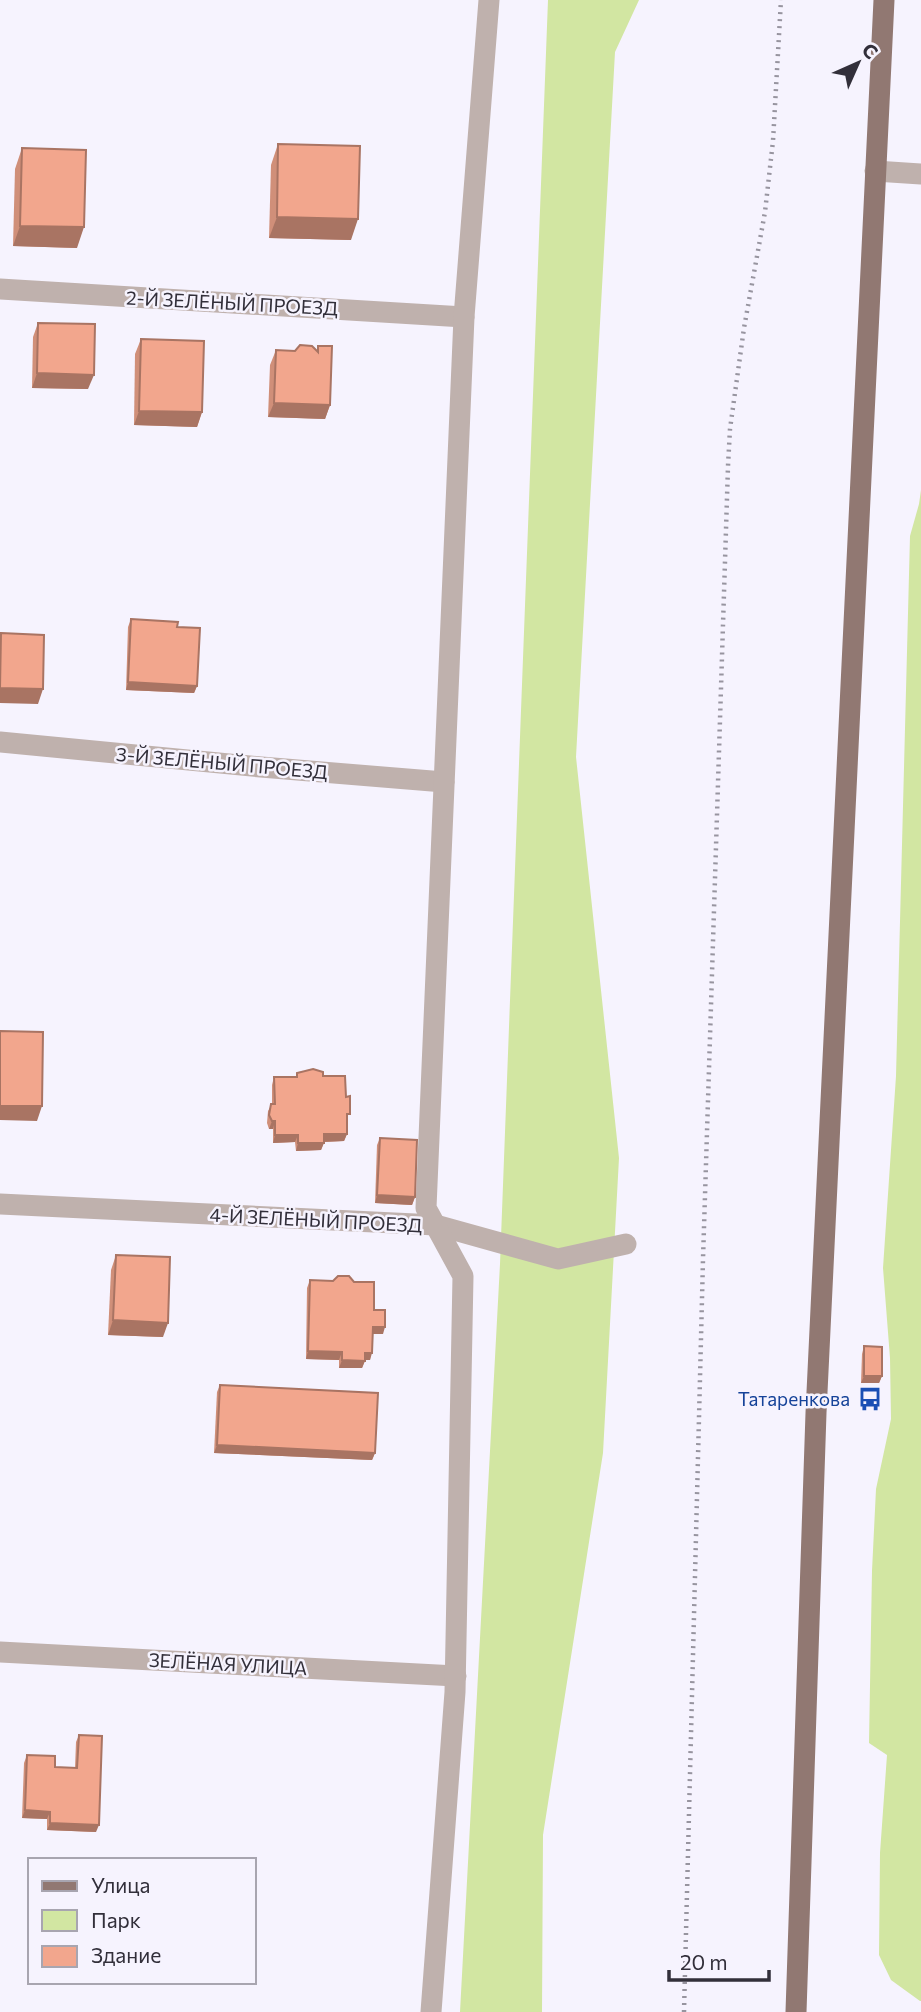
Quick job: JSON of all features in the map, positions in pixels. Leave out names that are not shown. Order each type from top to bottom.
[{"type":"main road","points":[[796,2012],[816,1413],[884,0]]},
{"type":"street","points":[[431,2012],[456,1676],[463,1276],[426,1209],[464,317],[489,0]]},
{"type":"street","points":[[875,171],[921,174]]},
{"type":"street","name":"2-Й ЗЕЛЁНЫЙ ПРОЕЗД","points":[[0,289],[464,317]]},
{"type":"street","name":"3-Й ЗЕЛЁНЫЙ ПРОЕЗД","points":[[0,742],[444,782]]},
{"type":"street","name":"4-Й ЗЕЛЁНЫЙ ПРОЕЗД","points":[[0,1204],[436,1225],[558,1259],[626,1244]]},
{"type":"street","name":"ЗЕЛЁНАЯ УЛИЦА","points":[[0,1652],[456,1676]]},
{"type":"path","points":[[684,2012],[703,1245],[728,466],[730,429],[744,328],[766,201],[780,0]]},
{"type":"green space","points":[[548,0],[639,0],[615,52],[576,757],[619,1158],[603,1453],[543,1835],[542,2012],[460,2012],[500,1264]]},
{"type":"green space","points":[[921,490],[920,2001],[891,1980],[879,1955],[880,1853],[887,1755],[869,1743],[876,1489],[891,1419],[890,1358],[883,1268],[896,1076],[910,536]]},
{"type":"building","points":[[278,144],[360,146],[358,219],[277,217]]},
{"type":"building","points":[[22,148],[86,150],[84,227],[20,226]]},
{"type":"building","points":[[38,323],[95,324],[94,375],[37,373]]},
{"type":"building","points":[[141,339],[204,341],[202,412],[139,411]]},
{"type":"building","points":[[300,345],[312,346],[318,352],[318,346],[332,346],[330,405],[274,403],[276,350],[295,351]]},
{"type":"building","points":[[131,619],[178,622],[177,627],[200,628],[197,686],[128,682]]},
{"type":"building","points":[[1,633],[44,635],[43,689],[0,688]]},
{"type":"building","points":[[0,1031],[43,1032],[42,1106],[0,1106]]},
{"type":"building","points":[[313,1069],[323,1072],[323,1076],[345,1076],[346,1097],[350,1096],[347,1134],[324,1134],[324,1143],[298,1143],[298,1135],[275,1135],[275,1121],[272,1121],[269,1115],[271,1104],[275,1104],[274,1077],[297,1077],[297,1073]]},
{"type":"building","points":[[380,1138],[417,1140],[415,1197],[377,1195]]},
{"type":"building","points":[[116,1255],[170,1257],[168,1323],[113,1320]]},
{"type":"building","points":[[338,1276],[349,1276],[354,1282],[374,1282],[374,1310],[385,1310],[385,1327],[373,1327],[372,1353],[365,1353],[365,1361],[342,1360],[342,1352],[308,1351],[310,1280],[333,1281]]},
{"type":"building","points":[[864,1346],[882,1347],[882,1376],[864,1376]]},
{"type":"building","points":[[220,1385],[378,1393],[375,1453],[217,1445]]},
{"type":"building","points":[[79,1735],[102,1736],[99,1825],[50,1823],[50,1812],[25,1810],[27,1755],[55,1756],[55,1767],[77,1768]]},
{"type":"place","name":"Татаренкова","points":[[870,1399]]}]
